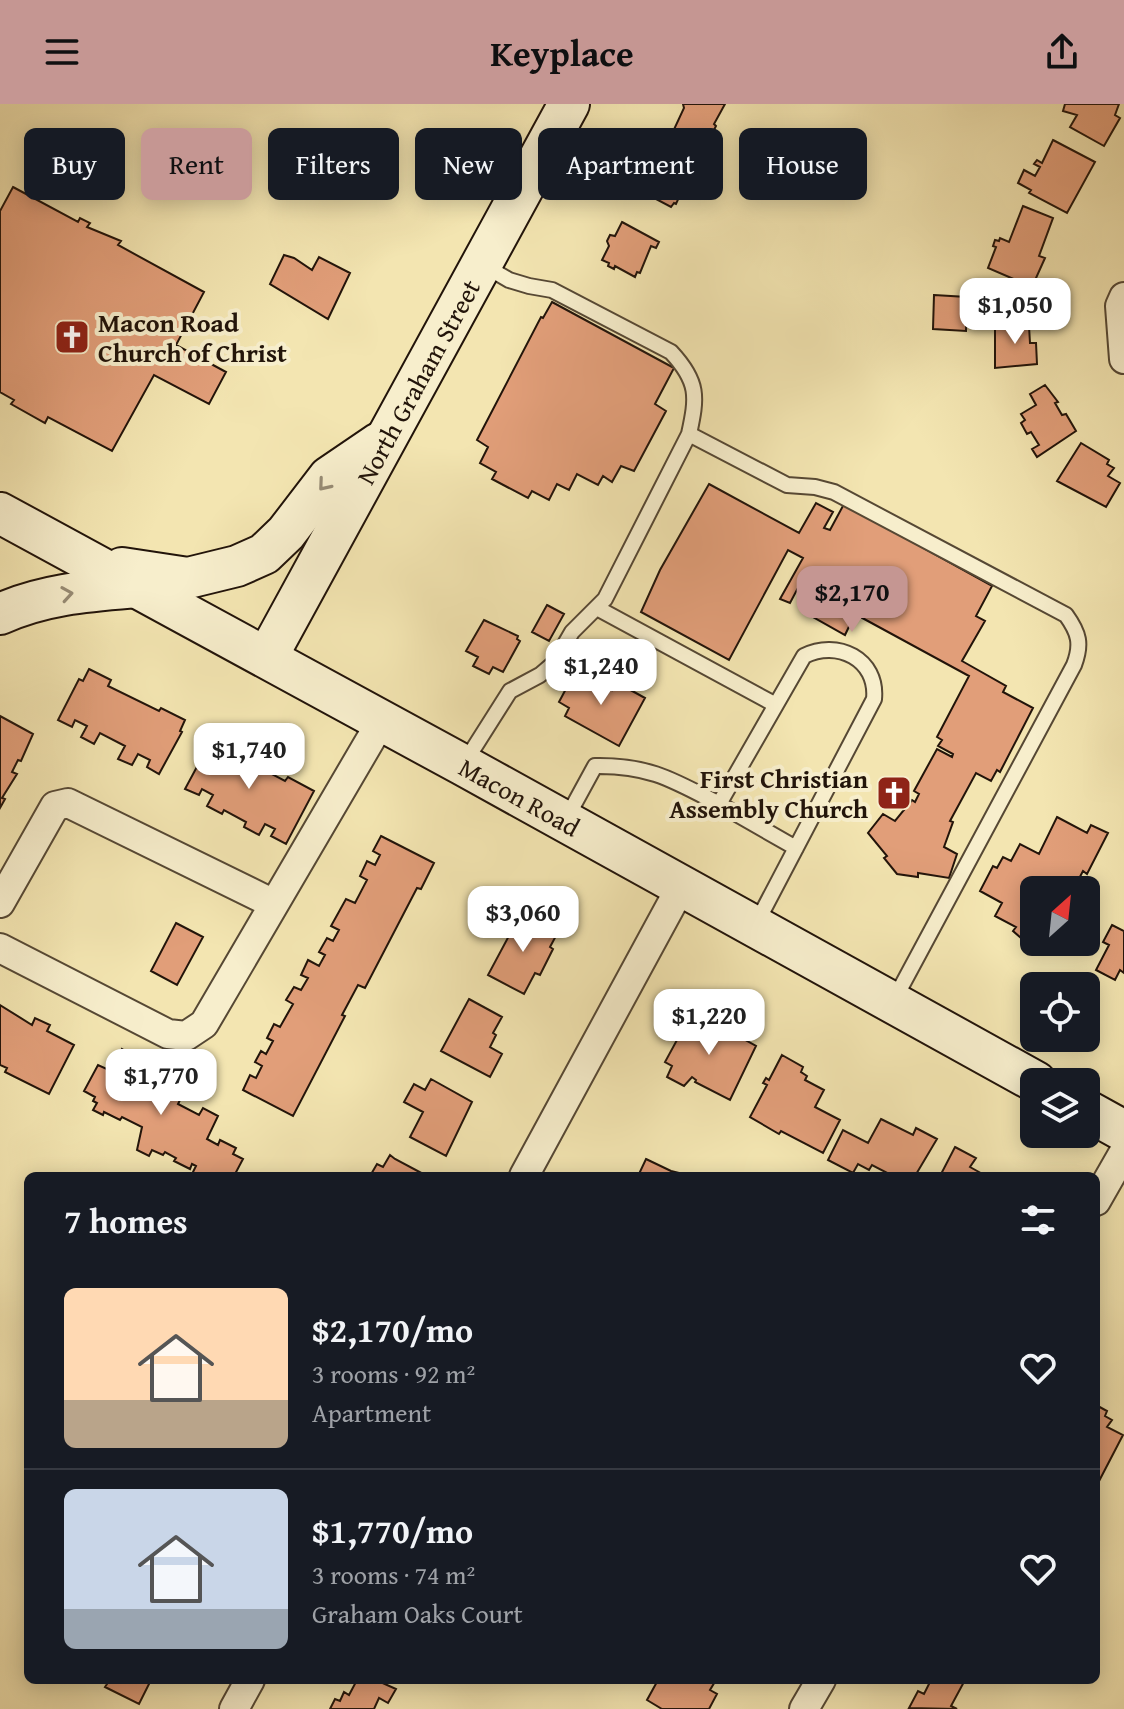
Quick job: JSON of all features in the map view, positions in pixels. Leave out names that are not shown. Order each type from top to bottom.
[{"type":"main road","name":"North Graham Street","points":[[267,657],[569,104]]},
{"type":"main road","points":[[92,563],[188,578],[237,566],[264,554],[286,533],[329,477],[386,439]]},
{"type":"main road","name":"Macon Road","points":[[0,513],[382,720],[1020,1073]]},
{"type":"main road","points":[[0,614],[21,604],[64,593],[137,587]]},
{"type":"main road","points":[[1100,1118],[1124,1131]]},
{"type":"street","points":[[1123,358],[1120,306],[1124,297]]},
{"type":"street","points":[[0,948],[168,1034],[186,1036],[204,1024],[382,720]]},
{"type":"street","points":[[0,903],[55,806],[68,803],[274,904]]},
{"type":"street","points":[[526,1172],[682,885]]},
{"type":"street","points":[[1100,1194],[1124,1152]]},
{"type":"street","points":[[234,1709],[248,1684]]},
{"type":"street","points":[[804,1709],[819,1684]]},
{"type":"lane","points":[[463,765],[510,691],[540,675],[554,663],[572,632],[605,599],[689,434],[696,399],[685,367],[671,352],[566,296],[509,280],[481,264]]},
{"type":"lane","points":[[689,434],[787,485],[834,492],[1066,615],[1077,630],[1081,648],[1074,665],[893,1002]]},
{"type":"lane","points":[[597,608],[776,705]]},
{"type":"lane","points":[[719,804],[804,656],[818,649],[834,649],[862,662],[873,674],[874,699],[755,926]]},
{"type":"lane","points":[[565,821],[595,766],[620,765],[651,770],[796,848]]},
{"type":"building","points":[[683,104],[725,104],[714,124],[715,128],[675,128]]},
{"type":"building","points":[[1065,104],[1119,104],[1115,115],[1120,118],[1104,146],[1070,127],[1077,115],[1063,111]]},
{"type":"building","points":[[1053,140],[1095,162],[1067,213],[1029,193],[1031,190],[1018,183],[1024,170],[1035,176],[1040,167],[1034,164],[1037,160],[1042,163]]},
{"type":"building","points":[[13,187],[24,193],[24,200],[37,200],[78,222],[80,218],[90,223],[87,227],[121,241],[118,245],[204,292],[176,345],[226,372],[209,404],[154,375],[112,451],[48,417],[45,423],[11,404],[14,400],[0,392],[0,211]]},
{"type":"building","points":[[658,200],[678,200],[671,207]]},
{"type":"building","points":[[1023,206],[1053,218],[1039,256],[1045,258],[1032,287],[988,268],[996,247],[993,246],[995,240],[999,241],[1000,238],[1009,242]]},
{"type":"building","points":[[622,222],[659,242],[656,248],[651,246],[640,273],[637,272],[635,277],[615,266],[614,269],[608,266],[609,263],[602,260],[609,246],[607,241],[610,235],[615,236]]},
{"type":"building","points":[[284,255],[312,270],[319,257],[350,273],[328,319],[270,284]]},
{"type":"building","points":[[934,295],[967,297],[966,331],[933,329]]},
{"type":"building","points":[[552,302],[674,368],[655,404],[666,411],[634,471],[621,466],[612,482],[603,476],[598,485],[577,474],[569,490],[557,484],[549,500],[532,491],[528,498],[492,479],[496,472],[480,463],[488,447],[477,440],[541,317]]},
{"type":"building","points":[[1025,317],[1030,343],[1036,343],[1037,364],[995,368],[995,328],[1015,327],[1015,318]]},
{"type":"building","points":[[1045,385],[1058,402],[1055,403],[1062,415],[1066,414],[1076,431],[1037,457],[1032,449],[1039,445],[1031,432],[1027,434],[1021,423],[1025,420],[1021,414],[1036,405],[1030,394]]},
{"type":"building","points":[[1081,443],[1109,460],[1107,464],[1114,468],[1108,476],[1120,483],[1106,507],[1057,481]]},
{"type":"building","points":[[709,484],[799,533],[816,503],[833,512],[824,528],[830,530],[844,504],[992,586],[976,616],[985,621],[962,661],[1006,686],[1003,692],[1033,708],[1000,772],[997,770],[991,781],[976,773],[950,821],[953,822],[944,847],[957,854],[949,878],[918,873],[918,877],[897,874],[868,833],[883,814],[895,821],[912,800],[915,802],[919,794],[914,791],[937,749],[952,757],[953,754],[938,746],[942,740],[937,737],[969,676],[855,614],[845,635],[806,613],[817,593],[800,584],[790,603],[780,599],[803,558],[788,550],[729,660],[641,612],[660,570]]},
{"type":"building","points":[[547,605],[564,614],[549,641],[532,632]]},
{"type":"building","points":[[484,620],[518,636],[520,641],[503,672],[493,667],[489,674],[473,666],[478,657],[466,651]]},
{"type":"building","points":[[89,669],[111,680],[108,686],[185,720],[182,732],[159,774],[147,767],[150,760],[138,754],[132,765],[118,759],[125,746],[100,733],[94,744],[81,737],[87,726],[75,720],[72,727],[58,720],[79,679],[83,681]]},
{"type":"building","points":[[576,670],[612,690],[616,682],[645,698],[619,746],[565,716],[569,708],[559,702]]},
{"type":"building","points":[[0,716],[33,734],[21,761],[18,760],[12,772],[17,774],[2,798],[5,799],[0,808]]},
{"type":"building","points":[[213,737],[238,750],[236,755],[285,781],[288,777],[314,791],[286,844],[271,836],[275,829],[265,824],[259,835],[244,827],[246,822],[224,810],[222,814],[207,806],[213,795],[202,789],[199,795],[185,789]]},
{"type":"building","points":[[1057,817],[1087,833],[1091,825],[1108,833],[1087,874],[1083,871],[1080,876],[1020,876],[1020,937],[1013,931],[1016,927],[995,916],[1002,903],[980,891],[993,866],[997,868],[1003,857],[1011,861],[1020,844],[1039,854]]},
{"type":"building","points":[[381,836],[434,863],[421,889],[417,888],[365,988],[358,985],[293,1116],[243,1090],[250,1075],[256,1078],[262,1066],[255,1062],[261,1051],[266,1054],[273,1041],[267,1038],[274,1024],[280,1027],[293,1004],[286,1000],[294,987],[301,990],[308,978],[301,975],[308,960],[319,966],[325,955],[319,952],[327,938],[333,941],[339,930],[331,926],[346,899],[355,903],[367,880],[360,876],[367,861],[375,865],[380,855],[373,851]]},
{"type":"building","points":[[516,913],[557,934],[540,975],[535,973],[524,994],[488,975],[511,932],[507,930]]},
{"type":"building","points":[[176,923],[203,937],[177,985],[151,971]]},
{"type":"building","points":[[1112,925],[1124,931],[1124,973],[1120,970],[1115,980],[1096,970],[1109,945],[1103,942]]},
{"type":"building","points":[[469,999],[502,1017],[493,1033],[496,1035],[490,1047],[502,1054],[490,1077],[441,1051]]},
{"type":"building","points":[[0,1005],[32,1025],[35,1018],[50,1025],[47,1031],[74,1045],[49,1094],[5,1072],[7,1068],[0,1065]]},
{"type":"building","points":[[690,1016],[699,1021],[702,1016],[756,1046],[730,1100],[695,1082],[692,1077],[684,1086],[667,1077],[672,1066],[665,1062]]},
{"type":"building","points":[[122,1049],[136,1057],[133,1063],[155,1077],[159,1069],[175,1076],[168,1089],[182,1096],[178,1104],[199,1115],[203,1108],[218,1116],[207,1139],[218,1145],[220,1140],[236,1148],[233,1154],[243,1159],[236,1172],[193,1172],[196,1166],[192,1164],[190,1169],[165,1152],[163,1155],[152,1150],[149,1156],[137,1150],[142,1127],[122,1117],[120,1120],[93,1110],[97,1103],[93,1101],[95,1097],[84,1091],[98,1065],[111,1071]]},
{"type":"building","points":[[782,1055],[803,1067],[801,1072],[807,1076],[805,1080],[824,1090],[815,1107],[840,1120],[823,1153],[781,1131],[779,1134],[750,1117],[767,1085],[763,1083],[766,1078],[769,1080]]},
{"type":"building","points":[[431,1079],[472,1102],[446,1156],[410,1137],[423,1112],[404,1102],[414,1084],[425,1090]]},
{"type":"building","points":[[881,1119],[913,1135],[916,1128],[937,1139],[917,1172],[885,1172],[872,1165],[869,1170],[858,1164],[851,1172],[828,1160],[843,1130],[868,1143]]},
{"type":"building","points":[[955,1147],[976,1158],[970,1167],[979,1172],[942,1172]]},
{"type":"building","points":[[390,1155],[419,1172],[372,1172],[377,1164],[383,1167]]},
{"type":"building","points":[[646,1159],[675,1172],[640,1172]]},
{"type":"building","points":[[1100,1407],[1107,1411],[1105,1416],[1112,1420],[1107,1427],[1123,1435],[1100,1479]]},
{"type":"building","points":[[107,1684],[149,1684],[139,1704],[105,1687]]},
{"type":"building","points":[[355,1684],[385,1684],[396,1689],[388,1703],[379,1698],[374,1709],[330,1709],[335,1699],[340,1701],[344,1692],[349,1695]]},
{"type":"building","points":[[656,1684],[714,1684],[710,1690],[717,1694],[709,1709],[662,1709],[647,1700]]},
{"type":"building","points":[[929,1684],[963,1684],[951,1706],[957,1709],[909,1708],[918,1691],[924,1694]]},
{"type":"place","name":"Macon Road Church of Christ","points":[[72,337]]},
{"type":"place","name":"First Christian Assembly Church","points":[[894,793]]}]
